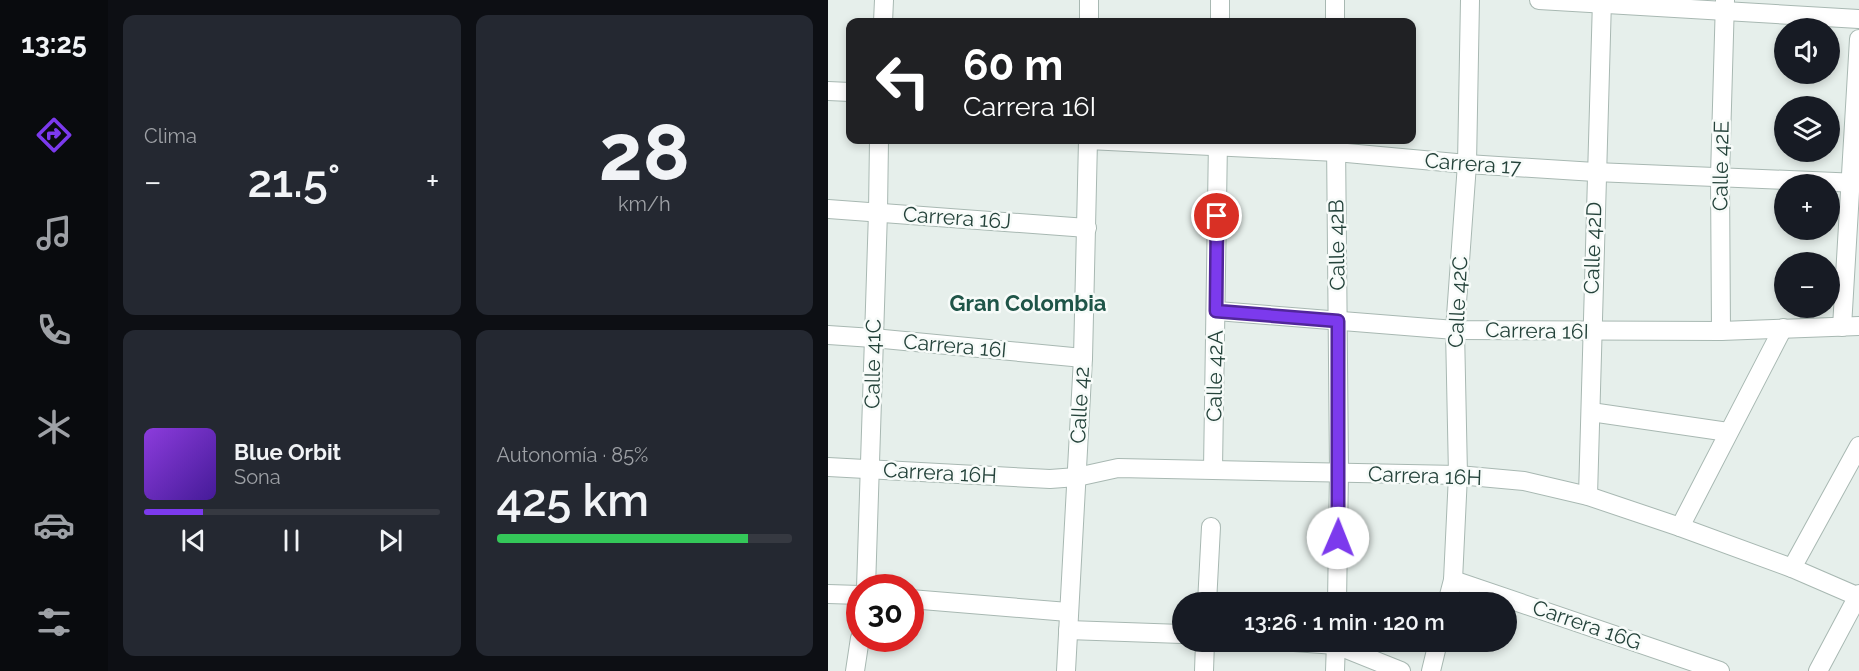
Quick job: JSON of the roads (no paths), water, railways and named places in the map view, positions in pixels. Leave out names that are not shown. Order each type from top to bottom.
[{"type":"street","points":[[883,18],[884,0]]},
{"type":"street","points":[[1089,0],[1089,18]]},
{"type":"street","points":[[1220,0],[1220,18]]},
{"type":"street","points":[[1335,0],[1335,18]]},
{"type":"street","name":"Calle 42C","points":[[1450,592],[1453,580],[1458,475],[1455,330],[1467,164],[1470,0]]},
{"type":"street","points":[[1539,0],[1725,6],[1859,19]]},
{"type":"street","name":"Calle 42D","points":[[1588,496],[1595,172],[1602,2]]},
{"type":"street","name":"Calle 42E","points":[[1721,331],[1720,176],[1725,6]]},
{"type":"street","points":[[1851,326],[1859,39]]},
{"type":"street","points":[[828,91],[846,92]]},
{"type":"street","name":"Calle 41C","points":[[867,574],[879,144]]},
{"type":"street","name":"Calle 42","points":[[1066,671],[1083,358],[1088,144]]},
{"type":"street","name":"Calle 42A","points":[[1213,469],[1218,144]]},
{"type":"street","name":"Carrera 17","points":[[1277,144],[1336,146],[1467,164],[1595,172],[1855,182]]},
{"type":"street","name":"Calle 42B","points":[[1336,146],[1340,472],[1337,592]]},
{"type":"street","name":"Carrera 16J","points":[[828,209],[1087,228]]},
{"type":"street","name":"Carrera 16I","points":[[1216,311],[1455,330],[1721,331],[1851,326]]},
{"type":"street","points":[[1680,527],[1783,328]]},
{"type":"street","name":"Carrera 16I","points":[[828,335],[1083,358]]},
{"type":"street","points":[[1591,412],[1728,432]]},
{"type":"street","points":[[1792,568],[1859,446]]},
{"type":"street","name":"Carrera 16H","points":[[828,467],[1050,479],[1077,477],[1118,468],[1458,475],[1524,481],[1588,496],[1680,527],[1792,568],[1858,596]]},
{"type":"street","points":[[1208,592],[1211,527]]},
{"type":"street","name":"Carrera 16G","points":[[1453,580],[1720,671]]},
{"type":"street","points":[[828,594],[846,595]]},
{"type":"street","points":[[1818,671],[1858,596]]},
{"type":"street","points":[[924,601],[1172,633]]},
{"type":"street","points":[[855,671],[858,652]]},
{"type":"street","points":[[1204,671],[1205,652]]},
{"type":"street","points":[[1335,671],[1336,652]]},
{"type":"street","points":[[1355,652],[1401,671]]},
{"type":"street","points":[[1431,671],[1436,652]]},
{"type":"district","name":"Gran Colombia","points":[[1028,303]]}]
